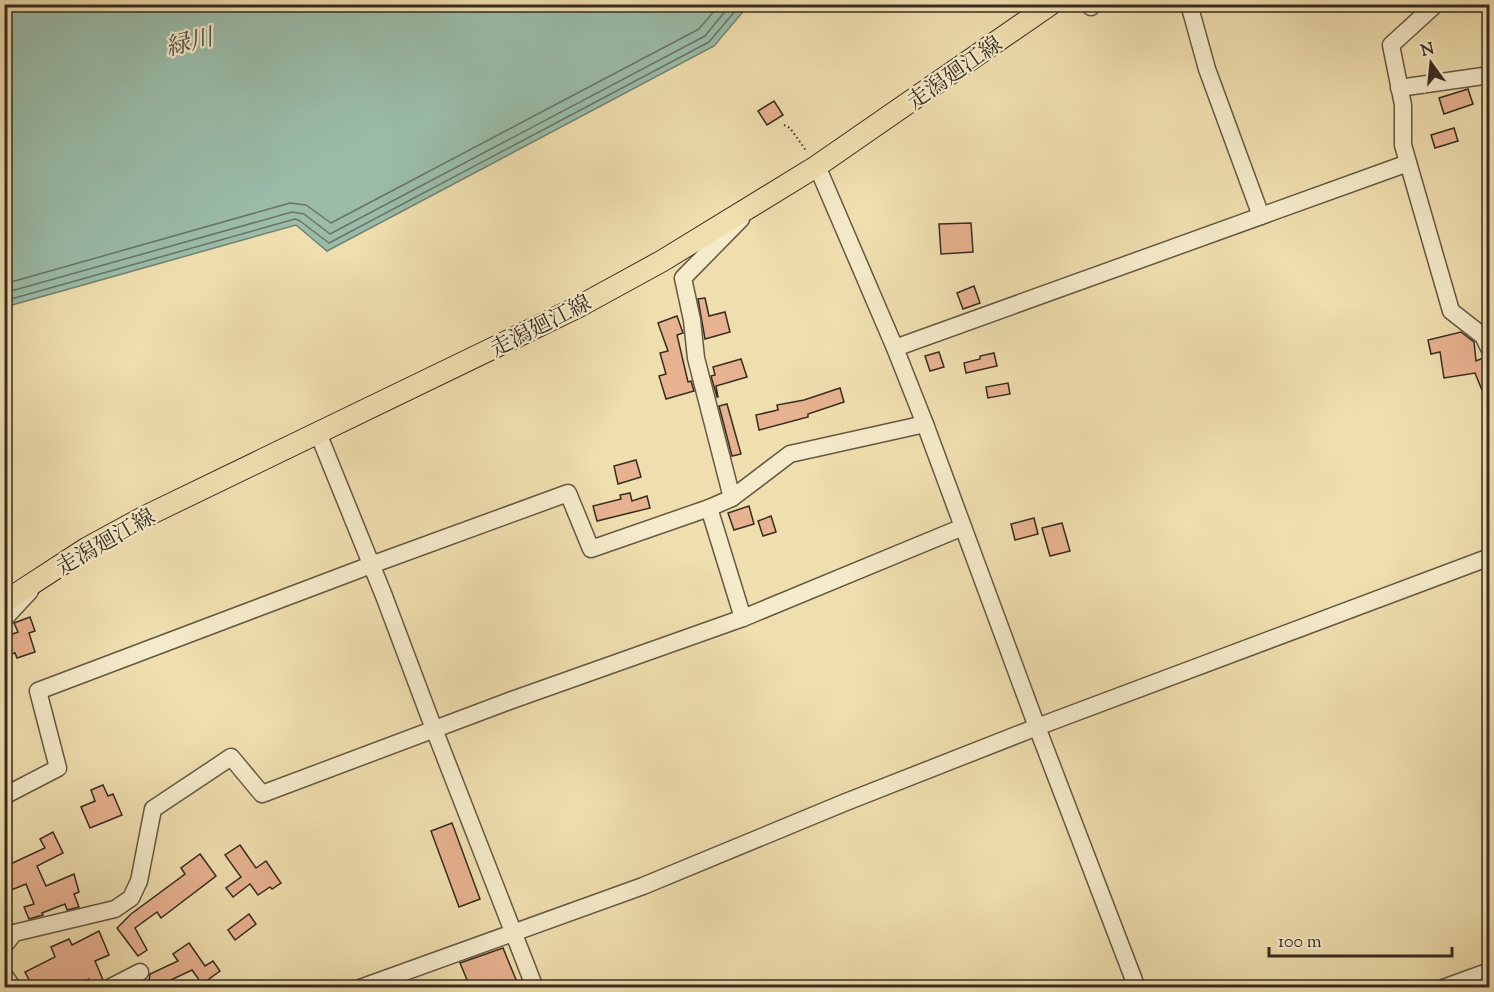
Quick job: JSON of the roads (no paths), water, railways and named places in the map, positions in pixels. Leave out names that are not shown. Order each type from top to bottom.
[{"type":"main road","name":"走潟廻江線","points":[[4,602],[87,548],[144,517],[578,307],[662,261],[817,166],[1051,4]]},
{"type":"street","points":[[1189,4],[1207,69],[1261,216]]},
{"type":"street","points":[[1436,4],[1391,45],[1403,105],[1403,145],[1451,311],[1488,340]]},
{"type":"street","points":[[1399,88],[1490,75]]},
{"type":"street","points":[[895,348],[1408,163]]},
{"type":"street","points":[[817,166],[925,424],[1037,727],[1137,987]]},
{"type":"street","points":[[732,498],[696,358],[692,320],[683,278],[752,207]]},
{"type":"street","points":[[4,796],[58,768],[38,691],[568,493],[591,549],[732,498],[790,454],[925,424]]},
{"type":"street","points":[[318,433],[535,987]]},
{"type":"street","points":[[709,508],[744,618]]},
{"type":"street","points":[[4,946],[14,933],[115,909],[131,898],[140,881],[153,809],[231,757],[262,794],[434,729],[744,618],[963,527]]},
{"type":"street","points":[[360,987],[642,886],[1037,727],[1490,557]]},
{"type":"street","points":[[4,619],[43,577]]},
{"type":"street","points":[[1443,987],[1490,971]]},
{"type":"street","points":[[109,987],[140,972]]},
{"type":"street","points":[[4,975],[13,987]]},
{"type":"water","name":"緑川","points":[[5,4],[803,5],[788,9],[747,7],[714,46],[327,251],[296,225],[5,307]]}]
